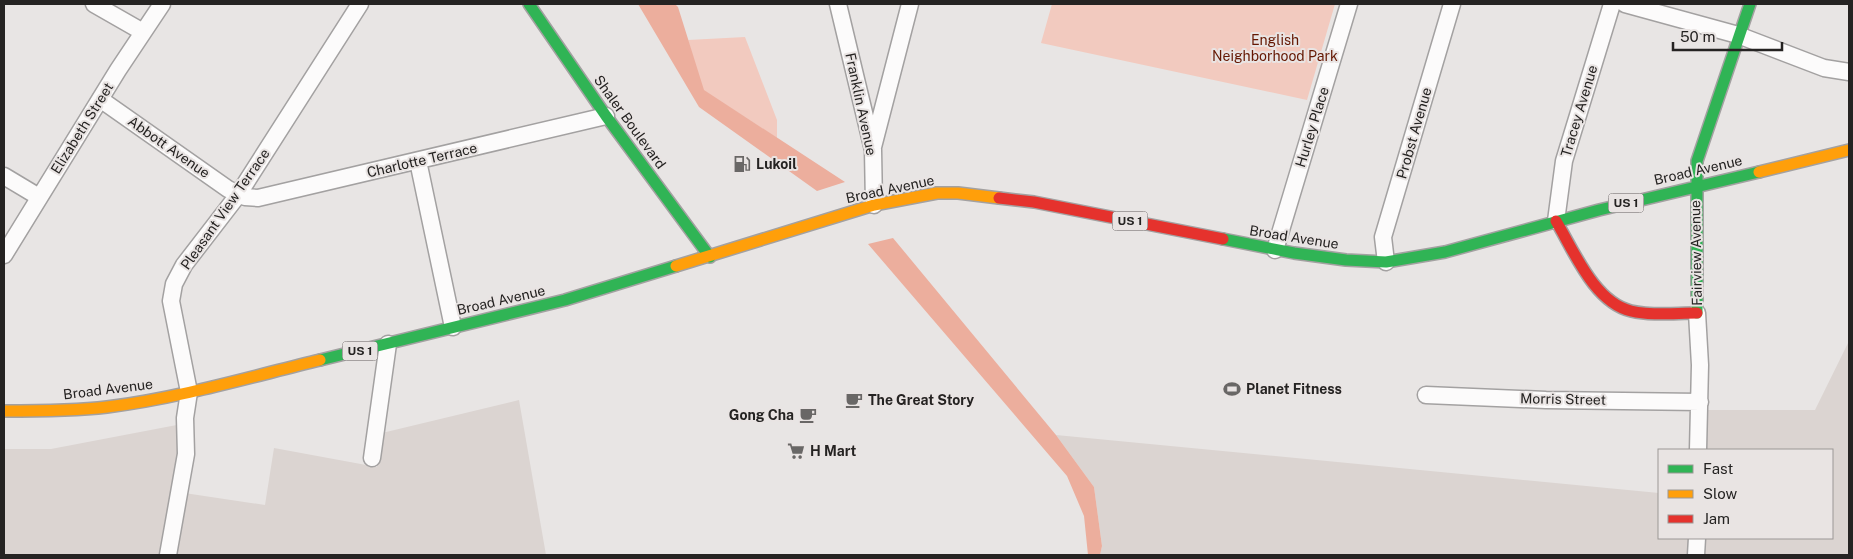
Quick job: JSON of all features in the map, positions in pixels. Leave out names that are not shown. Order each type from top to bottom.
[{"type":"main road","name":"Shaler Boulevard","points":[[529,4],[606,116],[710,257]]},
{"type":"main road","name":"Fairview Avenue","points":[[1697,313],[1697,161],[1750,4]]},
{"type":"main road","name":"Broad Avenue","points":[[4,411],[64,411],[108,407],[189,392],[564,300],[710,257],[874,205],[937,193],[958,193],[1034,202],[1275,250],[1346,260],[1386,262],[1445,252],[1556,221],[1849,150]]},
{"type":"main road","points":[[1556,221],[1592,281],[1606,297],[1622,308],[1654,313],[1697,313]]},
{"type":"street","points":[[94,4],[144,32]]},
{"type":"street","name":"Elizabeth Street","points":[[4,255],[100,99],[162,4]]},
{"type":"street","name":"Pleasant View Terrace","points":[[168,555],[186,454],[185,418],[189,392],[171,301],[174,284],[184,266],[238,195],[360,4]]},
{"type":"street","name":"Franklin Avenue","points":[[838,4],[873,150],[874,205]]},
{"type":"street","points":[[873,150],[910,4]]},
{"type":"street","name":"Hurley Place","points":[[1275,250],[1349,4]]},
{"type":"street","name":"Probst Avenue","points":[[1386,262],[1383,237],[1452,4]]},
{"type":"street","name":"Tracey Avenue","points":[[1556,221],[1564,161],[1612,4]]},
{"type":"street","points":[[1625,4],[1738,35],[1824,68],[1849,72]]},
{"type":"street","name":"Abbott Avenue","points":[[100,99],[238,195]]},
{"type":"street","name":"Charlotte Terrace","points":[[238,195],[258,198],[606,116]]},
{"type":"street","points":[[418,161],[454,326]]},
{"type":"street","points":[[4,176],[39,197]]},
{"type":"street","name":"Fairview Avenue","points":[[1697,313],[1700,402],[1698,449]]},
{"type":"street","points":[[372,458],[388,344]]},
{"type":"street","name":"Morris Street","points":[[1426,395],[1546,400],[1700,402]]},
{"type":"street","points":[[1696,555],[1697,539]]},
{"type":"shaded area","points":[[638,4],[675,4],[678,7],[704,90],[845,182],[817,191],[699,107]]},
{"type":"shaded area","points":[[893,238],[1056,435],[1094,487],[1102,546],[1100,555],[1088,555],[1084,516],[1067,476],[868,244]]},
{"type":"shaded area","points":[[1849,341],[1849,555],[1100,555],[1102,546],[1094,487],[1056,435],[1658,493],[1658,539],[1833,539],[1833,449],[1699,449],[1700,410],[1815,410]]},
{"type":"shaded area","points":[[519,400],[546,555],[4,555],[4,449],[51,449],[182,424],[171,491],[265,505],[274,448],[377,467],[382,433]]},
{"type":"green space","name":"English Neighborhood Park","points":[[1052,4],[1335,4],[1307,100],[1041,43]]},
{"type":"green space","points":[[745,37],[777,120],[777,138],[703,90],[688,40]]},
{"type":"traffic: fast","points":[[529,4],[606,116],[710,257]]},
{"type":"traffic: fast","points":[[1697,313],[1697,161],[1750,4]]},
{"type":"traffic: fast","points":[[1223,239],[1294,253],[1346,260],[1386,262],[1445,252],[1599,210],[1759,172]]},
{"type":"traffic: fast","points":[[320,360],[565,300],[676,266]]},
{"type":"traffic: slow","points":[[1759,172],[1849,150]]},
{"type":"traffic: slow","points":[[676,266],[874,205],[937,193],[958,193],[999,198]]},
{"type":"traffic: slow","points":[[4,411],[81,409],[134,403],[320,360]]},
{"type":"traffic: jam","points":[[999,198],[1034,202],[1223,239]]},
{"type":"traffic: jam","points":[[1556,221],[1586,274],[1606,297],[1618,306],[1631,311],[1647,313],[1697,313]]},
{"type":"place","name":"Lukoil","points":[[742,164]]},
{"type":"place","name":"Planet Fitness","points":[[1232,389]]},
{"type":"place","name":"The Great Story","points":[[854,400]]},
{"type":"place","name":"Gong Cha","points":[[808,415]]},
{"type":"place","name":"H Mart","points":[[796,451]]}]
